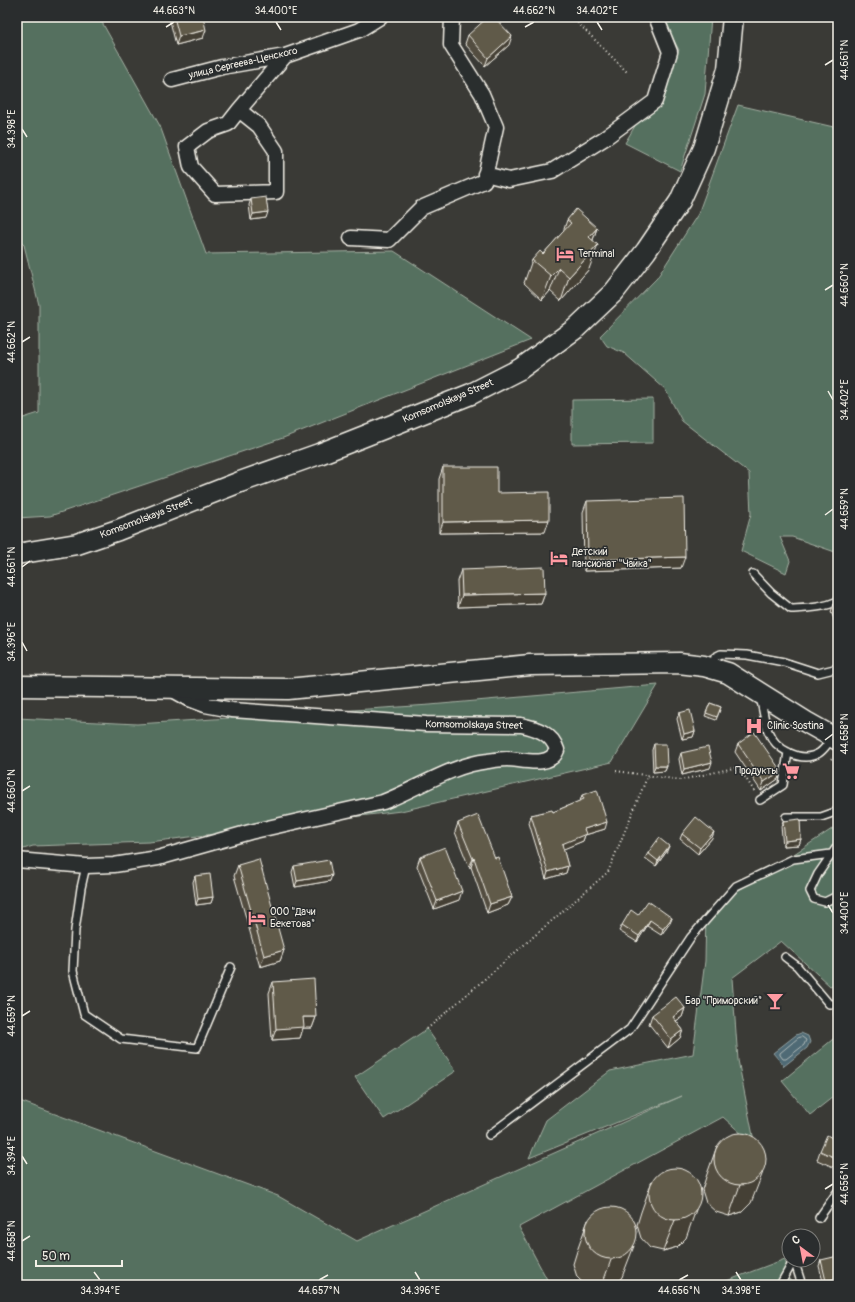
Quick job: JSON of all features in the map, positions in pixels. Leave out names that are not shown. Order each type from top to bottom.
[{"type":"main road","name":"Komsomolskaya Street","points":[[17,554],[77,544],[118,530],[240,482],[319,454],[471,394],[520,369],[575,329],[614,292],[646,251],[680,201],[704,148],[728,69],[733,17]]},
{"type":"main road","name":"Komsomolskaya Street","points":[[17,686],[171,689],[288,689],[530,665],[679,663],[704,666],[728,673],[835,739]]},
{"type":"street","name":"улица Сергеева-Ценского","points":[[172,80],[222,67],[285,56],[359,30],[380,17]]},
{"type":"street","points":[[351,238],[389,240],[421,208],[484,181],[496,127],[482,94],[450,45],[452,17]]},
{"type":"street","points":[[485,174],[509,180],[552,171],[605,138],[655,100],[670,52],[656,17]]},
{"type":"street","points":[[239,110],[259,126],[276,151],[276,192],[215,194],[191,167],[187,147],[208,131],[228,124],[239,110],[285,56]]},
{"type":"street","name":"Komsomolskaya Street","points":[[17,860],[86,866],[114,865],[158,858],[257,830],[383,802],[446,773],[479,762],[506,759],[542,761],[552,758],[557,750],[552,739],[545,733],[533,727],[521,725],[426,724],[232,710],[205,705],[189,699],[171,689]]},
{"type":"lane","points":[[753,574],[771,593],[791,609],[816,608],[830,605],[838,601]]},
{"type":"lane","points":[[712,668],[715,656],[721,654],[747,655],[784,662],[818,673],[838,668]]},
{"type":"lane","points":[[760,693],[768,731],[776,743],[788,752],[799,756],[809,756],[820,752],[835,739]]},
{"type":"lane","points":[[760,800],[783,785],[788,752]]},
{"type":"lane","points":[[786,817],[821,817],[838,811]]},
{"type":"lane","points":[[838,845],[830,854],[818,874],[810,892],[814,899],[825,902],[835,897],[838,893]]},
{"type":"lane","points":[[489,1135],[630,1029],[691,937],[736,886],[793,859],[830,854]]},
{"type":"lane","points":[[86,866],[81,888],[75,930],[73,971],[84,1014],[121,1039],[197,1048],[231,967]]},
{"type":"lane","points":[[785,957],[797,966],[829,1004],[838,1004],[838,1014]]},
{"type":"lane","points":[[819,1218],[838,1191]]},
{"type":"lane","points":[[780,1285],[790,1268]]},
{"type":"lane","points":[[797,1268],[802,1285]]},
{"type":"path","points":[[572,17],[627,72]]},
{"type":"path","points":[[616,771],[680,780],[738,767],[760,800]]},
{"type":"path","points":[[427,1029],[608,872],[648,775]]},
{"type":"green space","points":[[17,17],[99,17],[160,126],[206,254],[394,251],[531,340],[283,438],[50,516],[17,518],[17,420],[39,413],[39,305],[24,245],[17,238]]},
{"type":"green space","points":[[661,17],[711,17],[705,94],[680,171],[625,143],[679,50]]},
{"type":"green space","points":[[738,105],[838,128],[838,553],[792,537],[780,537],[790,561],[786,573],[741,551],[751,514],[749,473],[682,421],[665,389],[624,353],[607,346],[600,336],[657,278],[698,214]]},
{"type":"green space","points":[[653,399],[653,443],[572,444],[572,400]]},
{"type":"green space","points":[[658,685],[612,762],[401,811],[149,842],[33,846],[17,851],[17,718],[137,724],[430,705]]},
{"type":"green space","points":[[838,825],[838,983],[830,986],[781,941],[732,978],[738,1060],[755,1146],[723,1117],[519,1227],[550,1285],[17,1285],[17,1100],[278,1196],[357,1241],[682,1096],[529,1158],[546,1120],[610,1071],[693,1054],[705,961],[706,912]]},
{"type":"green space","points":[[427,1029],[456,1071],[384,1119],[355,1077]]},
{"type":"green space","points":[[838,1035],[838,1093],[810,1115],[782,1081]]},
{"type":"green space","points":[[781,1261],[781,1268],[787,1268],[791,1285],[716,1285]]},
{"type":"water","points":[[801,1033],[808,1036],[810,1042],[807,1048],[784,1066],[773,1053],[796,1035]]},
{"type":"building","points":[[174,17],[203,17],[206,30],[179,36]]},
{"type":"building","points":[[488,17],[494,17],[512,36],[488,58],[468,35]]},
{"type":"building","points":[[266,197],[268,212],[253,214],[251,199]]},
{"type":"building","points":[[576,209],[597,228],[589,237],[598,245],[569,277],[559,268],[551,276],[532,260],[540,251],[543,254],[571,223],[567,220]]},
{"type":"building","points":[[443,467],[497,467],[497,493],[549,492],[549,520],[443,522]]},
{"type":"building","points":[[684,498],[685,557],[588,560],[587,501]]},
{"type":"building","points":[[544,567],[545,593],[462,595],[461,570]]},
{"type":"building","points":[[838,602],[838,612],[834,604]]},
{"type":"building","points":[[710,703],[721,707],[717,717],[706,713]]},
{"type":"building","points":[[690,710],[695,731],[684,734],[679,713]]},
{"type":"building","points":[[754,732],[781,771],[764,782],[738,744]]},
{"type":"building","points":[[654,744],[666,744],[667,766],[655,766]]},
{"type":"building","points":[[708,747],[712,762],[684,769],[681,753]]},
{"type":"building","points":[[597,790],[607,822],[584,829],[586,834],[562,844],[568,866],[548,872],[531,815],[552,810],[553,812],[584,799],[582,795]]},
{"type":"building","points":[[478,815],[495,858],[498,857],[512,897],[490,904],[474,858],[473,859],[458,823]]},
{"type":"building","points":[[696,817],[714,832],[700,848],[682,834]]},
{"type":"building","points":[[800,819],[801,839],[785,841],[783,821]]},
{"type":"building","points":[[659,838],[669,846],[658,861],[648,853]]},
{"type":"building","points":[[445,847],[462,891],[437,901],[420,857]]},
{"type":"building","points":[[259,859],[284,950],[264,956],[238,865]]},
{"type":"building","points":[[329,860],[332,875],[297,881],[294,866]]},
{"type":"building","points":[[210,874],[213,897],[198,899],[195,876]]},
{"type":"building","points":[[648,901],[672,918],[663,929],[650,920],[639,936],[622,925],[631,910],[638,915]]},
{"type":"building","points":[[314,979],[316,1017],[303,1017],[304,1027],[276,1029],[273,982]]},
{"type":"building","points":[[676,997],[685,1008],[673,1017],[683,1030],[671,1039],[652,1015]]},
{"type":"building","points":[[836,1129],[838,1129],[838,1159],[820,1151],[827,1135],[832,1138]]},
{"type":"building","points":[[740,1133],[750,1135],[758,1141],[764,1149],[766,1159],[764,1169],[758,1177],[750,1183],[740,1185],[730,1183],[722,1177],[716,1169],[714,1159],[716,1149],[722,1141],[730,1135]]},
{"type":"building","points":[[675,1168],[685,1170],[693,1176],[699,1184],[701,1194],[699,1204],[693,1212],[685,1218],[675,1220],[665,1218],[657,1212],[651,1204],[649,1194],[651,1184],[657,1176],[665,1170]]},
{"type":"building","points":[[611,1207],[621,1209],[629,1215],[635,1223],[637,1233],[635,1243],[629,1251],[621,1257],[611,1259],[601,1257],[593,1251],[587,1243],[585,1233],[587,1223],[593,1215],[601,1209]]},
{"type":"building","points":[[838,1256],[838,1278],[826,1281],[821,1260]]},
{"type":"place","name":"Terminal","points":[[565,254]]},
{"type":"place","name":"Детский пансионат \"Чайка\"","points":[[559,558]]},
{"type":"place","name":"Clinic Sostina","points":[[754,726]]},
{"type":"place","name":"Продукты","points":[[791,771]]},
{"type":"place","name":"ООО \"Дачи Бекетова\"","points":[[257,918]]},
{"type":"place","name":"Бар \"Приморский\"","points":[[775,1001]]}]
